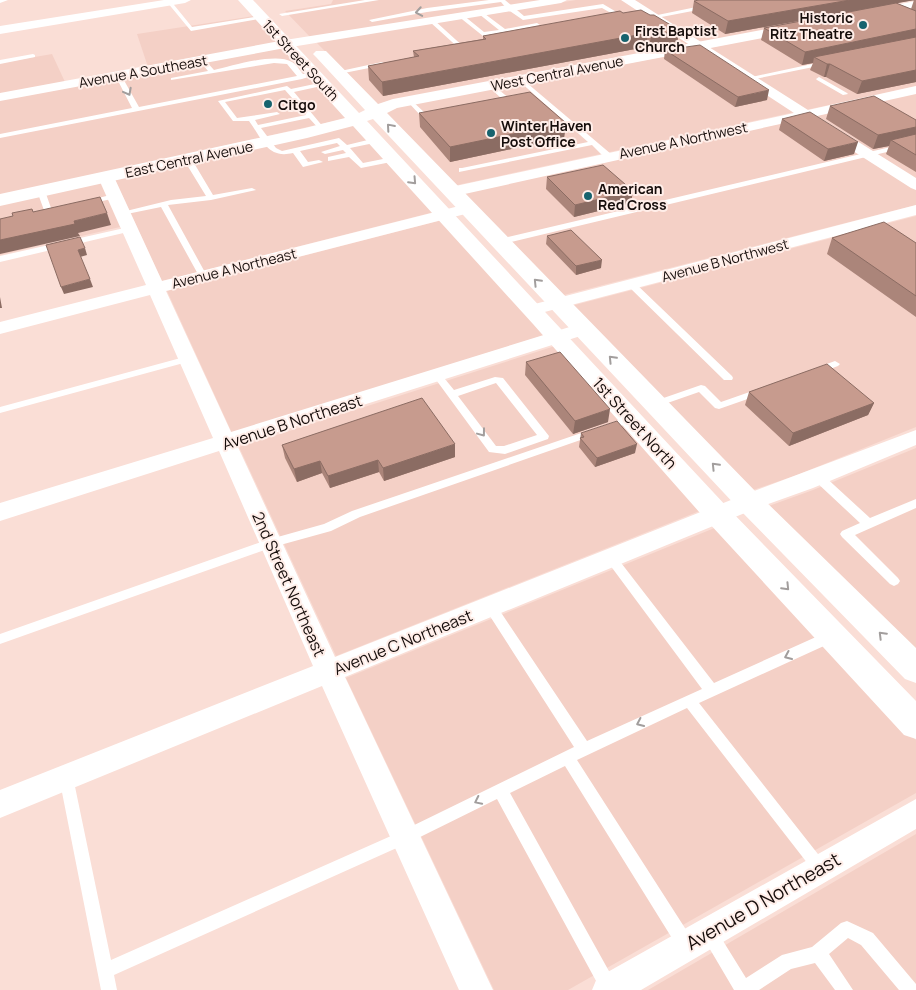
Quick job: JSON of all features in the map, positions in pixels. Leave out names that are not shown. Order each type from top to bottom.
[{"type":"main road","name":"1st Street South","points":[[245,0],[286,44],[308,74],[356,120]]},
{"type":"main road","points":[[872,0],[893,10]]},
{"type":"main road","name":"1st Street South","points":[[277,10],[376,111]]},
{"type":"main road","points":[[853,17],[893,10],[912,12]]},
{"type":"main road","name":"West Central Avenue","points":[[376,111],[393,104],[816,24]]},
{"type":"main road","name":"East Central Avenue","points":[[0,200],[41,191],[118,204],[188,160],[322,129],[356,120],[376,111]]},
{"type":"main road","name":"1st Street North","points":[[376,111],[467,209],[749,502],[916,670]]},
{"type":"main road","name":"1st Street North","points":[[356,120],[533,310],[718,515],[916,724]]},
{"type":"street","points":[[0,30],[185,0]]},
{"type":"street","name":"Avenue A Southeast","points":[[0,97],[286,44],[481,13],[504,3],[561,0]]},
{"type":"street","points":[[627,0],[916,184]]},
{"type":"street","name":"Avenue A Northwest","points":[[451,192],[806,114],[906,89]]},
{"type":"street","name":"2nd Street Northeast","points":[[118,204],[329,672],[476,990]]},
{"type":"street","name":"Avenue A Northeast","points":[[0,328],[467,209]]},
{"type":"street","name":"Avenue B Northwest","points":[[533,310],[916,210]]},
{"type":"street","name":"Avenue B Northeast","points":[[0,512],[226,443],[583,329]]},
{"type":"street","name":"Avenue C Northeast","points":[[0,804],[749,502],[818,477],[916,437]]},
{"type":"street","name":"Avenue D Northeast","points":[[610,990],[916,813]]},
{"type":"lane","points":[[0,1],[4,0]]},
{"type":"lane","points":[[277,10],[376,0]]},
{"type":"lane","points":[[170,2],[191,29],[261,18]]},
{"type":"lane","points":[[356,3],[362,9]]},
{"type":"lane","points":[[372,20],[427,10],[504,3],[523,18],[603,6],[628,21]]},
{"type":"lane","points":[[620,22],[713,6]]},
{"type":"lane","points":[[578,10],[585,16]]},
{"type":"lane","points":[[481,13],[504,31]]},
{"type":"lane","points":[[367,14],[381,29]]},
{"type":"lane","points":[[548,15],[556,20]]},
{"type":"lane","points":[[461,16],[495,44]]},
{"type":"lane","points":[[482,34],[537,25],[528,18]]},
{"type":"lane","points":[[432,21],[464,50]]},
{"type":"lane","points":[[455,52],[472,48]]},
{"type":"lane","points":[[0,62],[33,56]]},
{"type":"lane","points":[[202,60],[212,72]]},
{"type":"lane","points":[[173,79],[271,61],[289,63],[308,74]]},
{"type":"lane","points":[[750,78],[830,62]]},
{"type":"lane","points":[[338,72],[386,64]]},
{"type":"lane","points":[[802,68],[811,74]]},
{"type":"lane","points":[[0,136],[282,81],[308,74]]},
{"type":"lane","points":[[277,114],[235,120],[221,101],[288,89],[308,74]]},
{"type":"lane","points":[[118,75],[137,110]]},
{"type":"lane","points":[[819,78],[844,94]]},
{"type":"lane","points":[[521,80],[608,156]]},
{"type":"lane","points":[[282,81],[322,129]]},
{"type":"lane","points":[[489,103],[508,100],[491,86]]},
{"type":"lane","points":[[410,101],[423,115],[442,112]]},
{"type":"lane","points":[[291,111],[304,108]]},
{"type":"lane","points":[[257,127],[310,116]]},
{"type":"lane","points":[[251,119],[272,150],[282,153],[339,140],[361,166],[393,159]]},
{"type":"lane","points":[[325,152],[376,140]]},
{"type":"lane","points":[[462,170],[593,143]]},
{"type":"lane","points":[[499,242],[916,143]]},
{"type":"lane","points":[[295,150],[306,165],[319,162]]},
{"type":"lane","points":[[301,157],[312,154]]},
{"type":"lane","points":[[331,159],[351,154]]},
{"type":"lane","points":[[188,160],[211,198]]},
{"type":"lane","points":[[74,205],[163,204],[211,198],[252,190]]},
{"type":"lane","points":[[41,191],[48,211],[66,207]]},
{"type":"lane","points":[[0,259],[118,204]]},
{"type":"lane","points":[[163,204],[202,276]]},
{"type":"lane","points":[[631,284],[728,378]]},
{"type":"lane","points":[[0,410],[188,359]]},
{"type":"lane","points":[[807,374],[835,364]]},
{"type":"lane","points":[[437,375],[493,449],[498,451],[505,450],[544,436],[499,380],[452,394]]},
{"type":"lane","points":[[656,404],[701,388],[719,406],[762,390]]},
{"type":"lane","points":[[0,639],[271,543],[327,528],[356,514],[631,419]]},
{"type":"lane","points":[[818,477],[869,524]]},
{"type":"lane","points":[[894,581],[846,534],[916,503]]},
{"type":"lane","points":[[611,558],[712,690]]},
{"type":"lane","points":[[490,606],[584,749]]},
{"type":"lane","points":[[105,971],[405,837],[584,749],[832,636]]},
{"type":"lane","points":[[690,700],[820,868]]},
{"type":"lane","points":[[568,757],[697,939],[744,990],[788,961],[808,958],[818,953],[847,929],[867,939],[910,990]]},
{"type":"lane","points":[[66,777],[109,990]]},
{"type":"lane","points":[[500,790],[610,990]]},
{"type":"lane","points":[[818,953],[845,990]]},
{"type":"shaded area","points":[[333,0],[546,0],[311,38],[285,11],[331,4]]},
{"type":"shaded area","points":[[576,0],[622,0],[692,45],[378,105],[316,42]]},
{"type":"shaded area","points":[[633,0],[867,0],[884,9],[702,43]]},
{"type":"shaded area","points":[[254,16],[278,43],[148,67],[137,34]]},
{"type":"shaded area","points":[[916,24],[916,86],[806,110],[709,48],[791,31]]},
{"type":"shaded area","points":[[282,48],[348,118],[0,196],[0,100]]},
{"type":"shaded area","points":[[699,50],[795,112],[453,186],[383,112],[396,107]]},
{"type":"shaded area","points":[[52,54],[65,82],[0,94],[0,63]]},
{"type":"shaded area","points":[[916,93],[916,180],[816,116]]},
{"type":"shaded area","points":[[805,118],[916,190],[916,205],[560,296],[461,194]]},
{"type":"shaded area","points":[[353,124],[434,212],[162,281],[115,179]]},
{"type":"shaded area","points":[[100,182],[120,227],[0,255],[0,204]]},
{"type":"shaded area","points":[[916,216],[916,427],[797,475],[750,491],[571,306]]},
{"type":"shaded area","points":[[442,220],[545,335],[232,433],[167,291]]},
{"type":"shaded area","points":[[555,346],[702,510],[336,656],[239,447]]},
{"type":"shaded area","points":[[916,448],[916,655],[766,507]]},
{"type":"shaded area","points":[[717,527],[916,740],[916,793],[568,990],[494,990],[346,678]]},
{"type":"shaded area","points":[[916,834],[916,990],[648,990]]},
{"type":"building","points":[[850,0],[728,21],[694,1]]},
{"type":"building","points":[[896,3],[916,11],[916,29],[805,52],[764,28]]},
{"type":"building","points":[[641,10],[654,15],[679,30],[651,36],[648,33],[382,82],[368,66],[419,56],[413,51],[486,39],[483,36],[620,11],[623,13]]},
{"type":"building","points":[[916,37],[916,70],[862,81],[814,57]]},
{"type":"building","points":[[700,45],[769,90],[738,97],[665,50]]},
{"type":"building","points":[[530,92],[566,123],[450,147],[419,113]]},
{"type":"building","points":[[874,96],[916,120],[916,127],[878,135],[830,106]]},
{"type":"building","points":[[810,112],[858,142],[828,149],[782,119]]},
{"type":"building","points":[[916,134],[916,155],[891,140]]},
{"type":"building","points":[[603,165],[633,191],[575,205],[547,177]]},
{"type":"building","points":[[100,197],[107,213],[74,221],[75,224],[0,240],[0,219],[13,216],[12,213],[32,209],[33,212]]},
{"type":"building","points":[[884,222],[916,243],[916,296],[832,238]]},
{"type":"building","points":[[571,230],[602,260],[576,266],[547,236]]},
{"type":"building","points":[[80,237],[85,248],[78,250],[90,279],[61,287],[46,245]]},
{"type":"building","points":[[560,352],[610,409],[575,421],[526,362]]},
{"type":"building","points":[[827,364],[874,403],[793,433],[749,392]]},
{"type":"building","points":[[422,398],[455,444],[383,468],[378,460],[328,476],[320,461],[294,469],[282,445]]},
{"type":"building","points":[[617,421],[637,444],[597,458],[580,438],[584,437],[581,433]]},
{"type":"place","name":"Historic Ritz Theatre","points":[[863,25]]},
{"type":"place","name":"First Baptist Church","points":[[625,38]]},
{"type":"place","name":"Citgo","points":[[268,104]]},
{"type":"place","name":"Winter Haven Post Office","points":[[491,133]]},
{"type":"place","name":"American Red Cross","points":[[588,196]]}]
